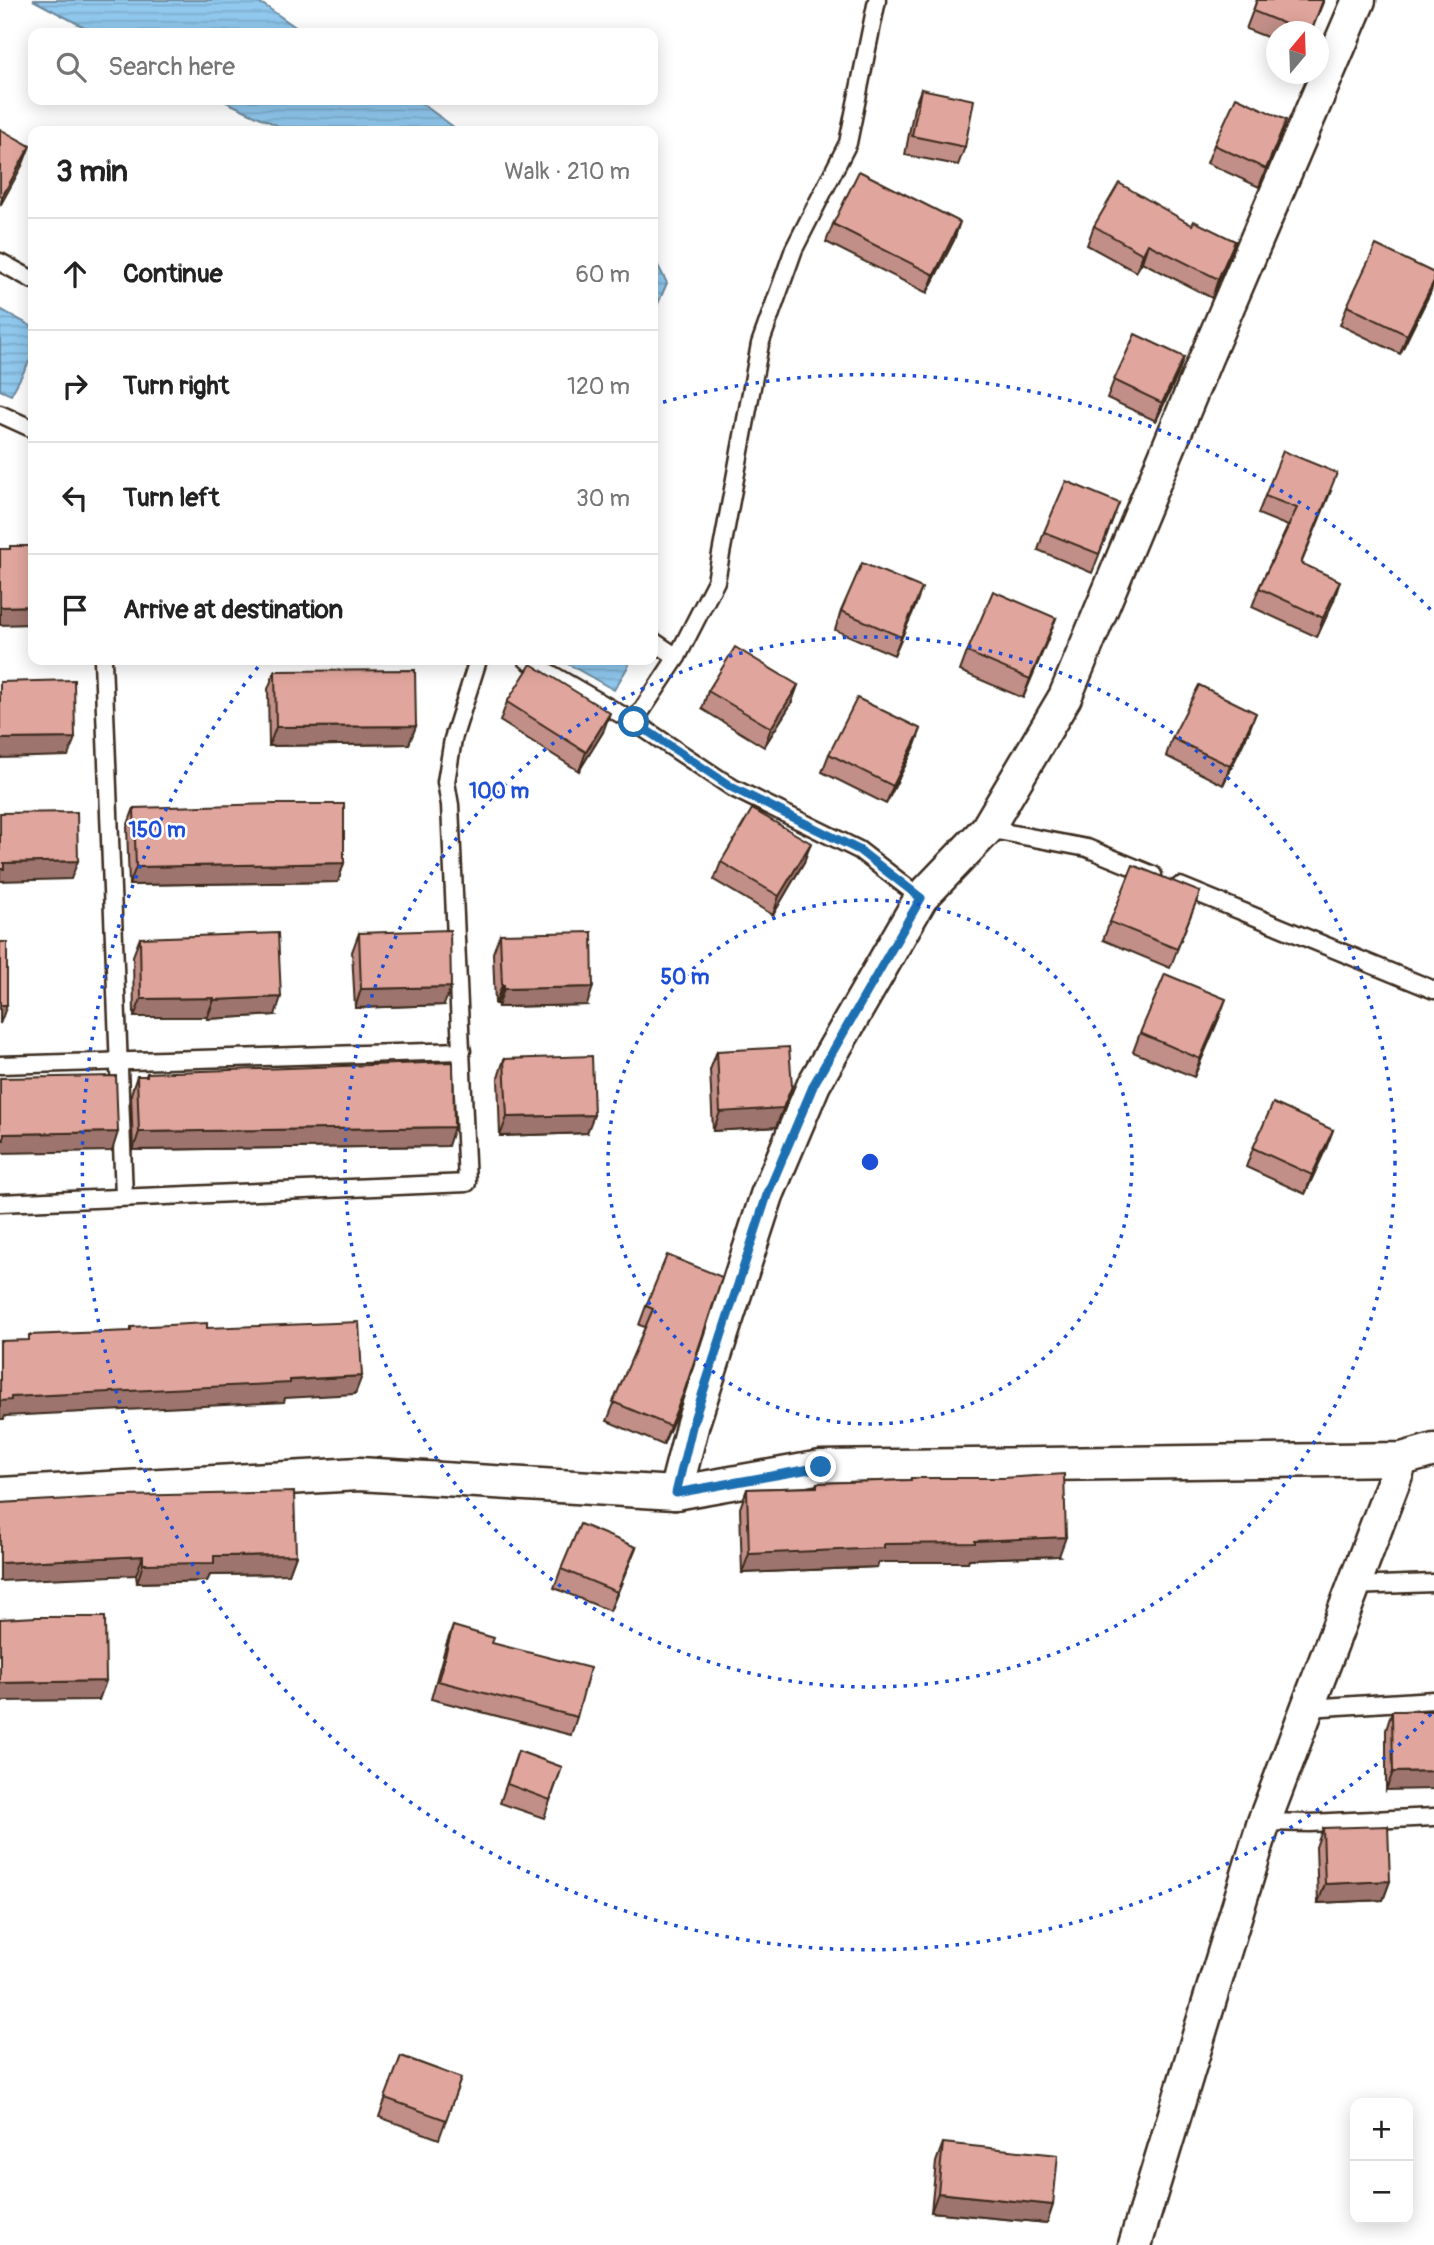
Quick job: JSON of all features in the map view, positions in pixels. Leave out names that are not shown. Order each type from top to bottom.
[{"type":"street","points":[[676,1493],[693,1423],[767,1195],[814,1084],[921,898],[987,829],[1065,697],[1359,0]]},
{"type":"street","points":[[0,1494],[359,1474],[676,1493],[821,1467],[1402,1459],[1434,1450]]},
{"type":"street","points":[[1135,2245],[1264,1822],[1402,1459]]},
{"type":"lane","points":[[634,722],[677,657],[716,581],[760,344],[794,249],[848,143],[877,0]]},
{"type":"lane","points":[[0,262],[28,277]]},
{"type":"lane","points":[[0,414],[28,427]]},
{"type":"lane","points":[[658,644],[677,657]]},
{"type":"lane","points":[[103,665],[124,1196]]},
{"type":"lane","points":[[0,1203],[467,1183],[450,805],[446,782],[453,739],[476,665]]},
{"type":"lane","points":[[536,665],[634,722],[733,788],[859,850],[921,898]]},
{"type":"lane","points":[[987,829],[1087,848],[1434,990]]},
{"type":"lane","points":[[0,1065],[462,1051]]},
{"type":"lane","points":[[1352,1586],[1434,1583]]},
{"type":"lane","points":[[1308,1708],[1434,1700]]},
{"type":"lane","points":[[1264,1822],[1310,1823],[1434,1817]]},
{"type":"water","points":[[33,0],[253,0],[297,28],[86,28]]},
{"type":"water","points":[[233,105],[424,105],[452,126],[278,126]]},
{"type":"water","points":[[658,266],[667,283],[658,304]]},
{"type":"water","points":[[0,309],[28,324],[28,364],[11,395],[0,390]]},
{"type":"water","points":[[570,665],[629,665],[614,690]]},
{"type":"building","points":[[1257,0],[1323,0],[1315,21],[1278,21],[1253,11]]},
{"type":"building","points":[[921,89],[974,100],[965,147],[912,136]]},
{"type":"building","points":[[1236,97],[1286,120],[1266,169],[1214,145]]},
{"type":"building","points":[[0,129],[28,145],[28,150],[2,197]]},
{"type":"building","points":[[859,171],[960,222],[934,275],[833,224]]},
{"type":"building","points":[[1119,183],[1192,225],[1194,221],[1235,241],[1218,279],[1148,244],[1143,254],[1094,226]]},
{"type":"building","points":[[1376,245],[1434,273],[1434,281],[1407,335],[1347,306]]},
{"type":"building","points":[[1135,334],[1184,357],[1162,403],[1114,380]]},
{"type":"building","points":[[1283,451],[1337,473],[1301,563],[1340,581],[1323,618],[1259,588],[1297,508],[1265,496]]},
{"type":"building","points":[[1066,481],[1119,503],[1099,554],[1044,532]]},
{"type":"building","points":[[10,546],[28,546],[28,606],[0,607],[0,549],[10,549]]},
{"type":"building","points":[[862,563],[922,588],[901,637],[841,611]]},
{"type":"building","points":[[993,591],[1056,618],[1030,679],[967,652]]},
{"type":"building","points":[[735,647],[798,685],[771,728],[708,691]]},
{"type":"building","points":[[533,665],[610,713],[586,752],[507,702]]},
{"type":"building","points":[[415,670],[416,726],[276,727],[275,671]]},
{"type":"building","points":[[74,680],[75,738],[0,739],[0,682]]},
{"type":"building","points":[[1199,685],[1256,713],[1230,766],[1172,738]]},
{"type":"building","points":[[857,698],[921,729],[893,786],[829,754]]},
{"type":"building","points":[[344,804],[344,863],[136,867],[134,808]]},
{"type":"building","points":[[752,809],[811,843],[779,896],[721,862]]},
{"type":"building","points":[[77,812],[78,861],[4,863],[4,869],[0,869],[0,813]]},
{"type":"building","points":[[1133,865],[1200,892],[1177,949],[1110,922]]},
{"type":"building","points":[[450,930],[451,987],[361,989],[359,933]]},
{"type":"building","points":[[592,932],[593,987],[504,989],[500,934]]},
{"type":"building","points":[[278,933],[281,997],[141,999],[140,938]]},
{"type":"building","points":[[0,942],[7,942],[7,1005],[0,1005]]},
{"type":"building","points":[[1165,974],[1226,999],[1200,1059],[1140,1033]]},
{"type":"building","points":[[789,1047],[792,1086],[783,1108],[720,1112],[717,1051]]},
{"type":"building","points":[[592,1056],[594,1115],[507,1117],[504,1059]]},
{"type":"building","points":[[453,1062],[454,1127],[139,1132],[137,1076],[147,1076],[147,1073]]},
{"type":"building","points":[[116,1076],[118,1132],[4,1134],[4,1140],[0,1140],[0,1078]]},
{"type":"building","points":[[1273,1103],[1333,1130],[1312,1175],[1253,1148]]},
{"type":"building","points":[[667,1255],[722,1277],[670,1426],[613,1402],[653,1309],[646,1306]]},
{"type":"building","points":[[359,1322],[362,1376],[290,1380],[290,1383],[11,1397],[11,1400],[0,1401],[0,1341],[29,1340],[29,1335],[131,1331],[131,1327],[207,1323],[207,1328]]},
{"type":"building","points":[[1064,1474],[1066,1537],[975,1543],[884,1544],[884,1548],[749,1554],[747,1489],[817,1487],[817,1483],[911,1478],[1003,1478]]},
{"type":"building","points":[[294,1492],[296,1555],[214,1556],[214,1563],[143,1564],[143,1556],[0,1563],[0,1503],[125,1496]]},
{"type":"building","points":[[580,1524],[636,1547],[617,1592],[561,1569]]},
{"type":"building","points":[[105,1617],[106,1681],[0,1683],[0,1619]]},
{"type":"building","points":[[453,1626],[494,1638],[492,1643],[590,1668],[577,1717],[438,1681]]},
{"type":"building","points":[[1392,1711],[1434,1711],[1434,1771],[1393,1772]]},
{"type":"building","points":[[518,1751],[562,1767],[550,1800],[507,1784]]},
{"type":"building","points":[[1388,1826],[1390,1881],[1325,1884],[1323,1828]]},
{"type":"building","points":[[401,2056],[461,2078],[446,2120],[385,2098]]},
{"type":"building","points":[[943,2143],[1058,2155],[1053,2205],[938,2193]]},
{"type":"route","points":[[634,722],[733,788],[859,850],[921,898],[814,1084],[767,1195],[693,1423],[676,1493],[821,1467]]}]
